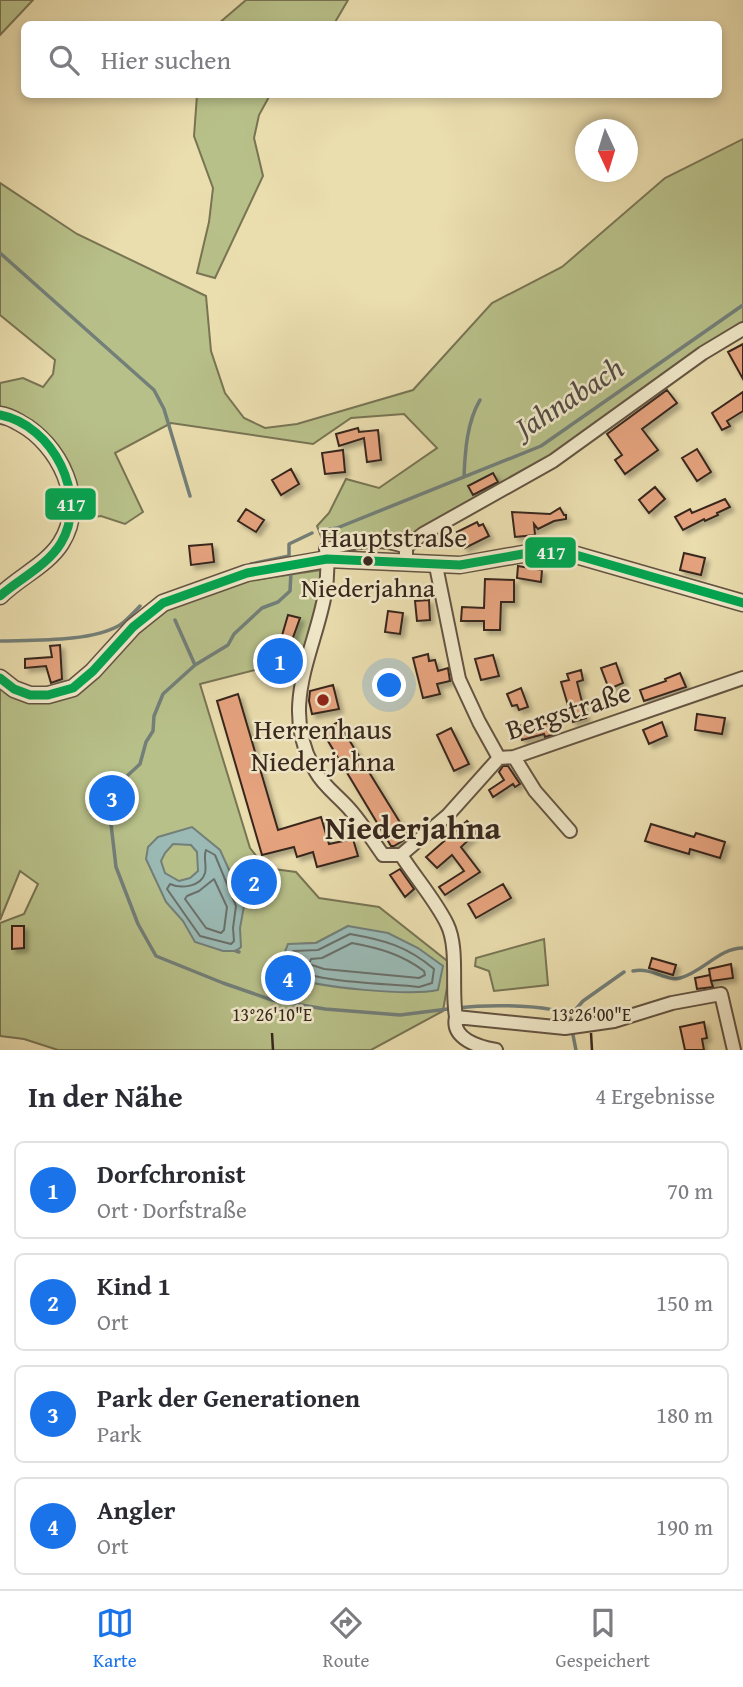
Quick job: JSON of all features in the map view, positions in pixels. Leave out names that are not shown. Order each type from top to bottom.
[{"type":"street","points":[[406,555],[422,534],[553,461],[704,353],[743,329]]},
{"type":"street","points":[[0,415],[28,427],[44,440],[66,477],[71,507],[66,532],[55,551],[0,596]]},
{"type":"street","name":"Hauptstraße","points":[[0,678],[14,689],[30,695],[48,695],[72,688],[93,671],[133,627],[163,603],[247,573],[327,559],[406,555],[436,566],[460,565],[534,552],[569,552],[743,603]]},
{"type":"street","points":[[327,559],[328,579],[299,694],[300,728],[316,774],[353,812],[383,855],[401,855],[448,925],[454,960],[454,1023],[458,1032],[470,1042],[496,1050]]},
{"type":"street","points":[[436,566],[459,679],[499,758]]},
{"type":"street","name":"Bergstraße","points":[[401,855],[447,815],[499,758],[514,757],[743,678]]},
{"type":"street","points":[[514,757],[535,791],[570,831]]},
{"type":"street","points":[[456,1017],[541,1027],[574,1027],[614,1021],[672,1003],[721,994],[734,1050]]},
{"type":"green space","points":[[0,0],[33,0],[0,35]]},
{"type":"green space","points":[[246,0],[348,0],[336,21],[222,21]]},
{"type":"green space","points":[[197,98],[268,98],[259,115],[254,138],[263,176],[215,278],[197,273],[209,222],[213,188],[194,136]]},
{"type":"green space","points":[[743,139],[743,329],[621,413],[406,547],[393,542],[326,549],[317,526],[329,513],[346,479],[379,488],[437,448],[404,414],[351,418],[313,444],[171,423],[115,453],[143,512],[125,524],[101,516],[68,520],[60,464],[20,428],[0,424],[0,383],[23,378],[43,387],[53,374],[55,360],[0,315],[0,183],[77,234],[206,296],[211,351],[225,393],[244,418],[265,428],[297,424],[413,390],[492,303],[562,267],[665,178]]},
{"type":"green space","points":[[321,570],[325,575],[302,658],[200,684],[250,848],[266,868],[296,872],[319,898],[379,907],[451,964],[443,1011],[371,1050],[58,1050],[24,1039],[0,1036],[0,923],[24,914],[38,884],[20,871],[0,920],[0,683],[49,701],[165,608],[233,583]],"holes":[[[348,926],[387,990],[371,989],[297,944],[316,943]]]},
{"type":"green space","points":[[544,939],[548,985],[494,991],[489,971],[475,966],[476,958]]},
{"type":"water","points":[[192,827],[220,850],[244,906],[240,928],[241,947],[236,951],[223,951],[195,942],[183,921],[166,902],[146,859],[148,847],[158,837]],"holes":[[[173,844],[191,845],[197,852],[198,871],[190,878],[179,881],[165,873],[161,861]]]},
{"type":"water","points":[[348,926],[388,933],[418,948],[443,966],[438,990],[407,992],[342,988],[292,977],[279,967],[288,944],[316,943]]},
{"type":"building","points":[[743,344],[743,379],[728,352]]},
{"type":"building","points":[[667,390],[677,403],[642,429],[658,450],[625,474],[615,460],[622,455],[607,434]]},
{"type":"building","points":[[743,392],[743,411],[727,421],[730,426],[722,430],[712,413]]},
{"type":"building","points":[[358,428],[359,432],[378,430],[381,460],[367,462],[364,438],[339,446],[336,434]]},
{"type":"building","points":[[697,449],[711,472],[697,481],[682,458]]},
{"type":"building","points":[[343,450],[345,472],[325,474],[322,453]]},
{"type":"building","points":[[291,469],[299,484],[281,495],[272,480]]},
{"type":"building","points":[[493,473],[498,482],[473,495],[468,486]]},
{"type":"building","points":[[655,487],[665,499],[649,513],[639,500]]},
{"type":"building","points":[[725,499],[730,507],[683,530],[675,517],[690,509],[692,513]]},
{"type":"building","points":[[560,508],[566,519],[554,521],[538,529],[534,524],[535,535],[515,537],[512,512],[550,514]]},
{"type":"building","points":[[246,509],[264,520],[256,532],[238,521]]},
{"type":"building","points":[[477,522],[479,526],[483,524],[489,536],[465,548],[457,532]]},
{"type":"building","points":[[212,544],[214,562],[191,565],[189,546]]},
{"type":"building","points":[[684,553],[705,558],[701,575],[680,570]]},
{"type":"building","points":[[518,566],[542,570],[541,582],[517,578]]},
{"type":"building","points":[[485,579],[514,580],[514,602],[501,602],[500,630],[484,630],[484,621],[461,621],[462,607],[484,608]]},
{"type":"building","points":[[429,600],[430,620],[417,621],[415,601]]},
{"type":"building","points":[[388,611],[403,613],[400,634],[385,632]]},
{"type":"building","points":[[288,615],[300,618],[287,654],[274,650],[278,638],[281,639]]},
{"type":"building","points":[[60,645],[62,679],[51,683],[46,666],[25,668],[25,659],[52,657],[50,646]]},
{"type":"building","points":[[428,654],[429,661],[435,660],[438,671],[448,668],[450,681],[437,684],[440,694],[423,698],[413,658]]},
{"type":"building","points":[[493,655],[499,676],[481,680],[475,659]]},
{"type":"building","points":[[616,663],[623,683],[609,689],[601,668]]},
{"type":"building","points":[[581,670],[583,680],[577,682],[586,718],[573,722],[561,682],[569,680],[567,674]]},
{"type":"building","points":[[680,673],[686,687],[644,701],[640,690]]},
{"type":"building","name":"Herrenhaus Niederjahna","points":[[333,685],[339,709],[312,714],[310,691]]},
{"type":"building","points":[[521,688],[528,707],[519,710],[517,705],[512,706],[507,694]]},
{"type":"building","points":[[238,694],[278,830],[321,817],[329,844],[353,839],[358,856],[317,867],[313,852],[297,857],[294,847],[262,855],[217,701]]},
{"type":"building","points":[[697,714],[725,718],[722,734],[695,730]]},
{"type":"building","points":[[338,722],[409,837],[394,846],[391,846],[322,731]]},
{"type":"building","points":[[534,722],[535,727],[552,722],[555,734],[522,740],[518,726]]},
{"type":"building","points":[[662,722],[667,736],[649,744],[643,730]]},
{"type":"building","points":[[451,728],[469,764],[454,771],[437,735]]},
{"type":"building","points":[[503,766],[508,766],[520,784],[515,787],[513,784],[493,797],[489,790],[504,780],[499,772]]},
{"type":"building","points":[[467,821],[477,832],[461,847],[480,872],[445,895],[439,887],[464,871],[452,855],[437,868],[426,857]]},
{"type":"building","points":[[651,824],[694,837],[696,833],[725,842],[720,858],[690,849],[689,854],[645,841]]},
{"type":"building","points":[[400,869],[414,889],[405,897],[390,875]]},
{"type":"building","points":[[503,884],[511,898],[476,918],[468,904]]},
{"type":"building","points":[[12,926],[24,926],[24,948],[12,949]]},
{"type":"building","points":[[652,958],[676,965],[673,975],[649,968]]},
{"type":"building","points":[[731,964],[733,978],[711,981],[713,987],[697,989],[695,978],[710,975],[709,969]]},
{"type":"building","points":[[704,1022],[707,1038],[702,1039],[704,1050],[685,1050],[680,1027]]},
{"type":"waterway","points":[[0,253],[154,390],[164,409],[190,496]]},
{"type":"waterway","name":"Jahnabach","points":[[326,530],[337,528],[541,446],[743,305]]},
{"type":"waterway","points":[[464,477],[469,427],[480,400]]},
{"type":"waterway","points":[[289,561],[289,544],[312,533]]},
{"type":"waterway","points":[[251,564],[289,556]]},
{"type":"waterway","points":[[291,572],[290,591],[278,602],[262,608],[234,634],[228,645],[195,665],[163,694],[140,764],[126,777],[124,787],[109,807],[116,867],[138,924],[156,956],[272,1000],[325,1009],[400,1015],[448,1009]]},
{"type":"waterway","points":[[1,641],[94,635],[120,625],[140,606]]},
{"type":"waterway","points":[[175,620],[195,665]]},
{"type":"waterway","points":[[633,971],[680,978],[726,952],[743,948]]},
{"type":"waterway","points":[[570,1016],[583,1001],[624,972]]},
{"type":"waterway","points":[[458,1008],[532,1007],[560,1012],[570,1016],[571,1022]]},
{"type":"waterway","points":[[573,1035],[576,1050]]},
{"type":"transit line","name":"417","points":[[0,415],[19,421],[36,433],[50,448],[61,465],[68,484],[71,505],[69,524],[55,551],[0,596]]},
{"type":"transit line","name":"417","points":[[0,678],[14,689],[30,695],[48,695],[73,688],[93,671],[133,627],[163,603],[247,573],[327,559],[460,565],[534,552],[569,553],[743,603]]},
{"type":"place","name":"Niederjahna","points":[[368,561]]},
{"type":"place","name":"Dorfchronist","points":[[280,661]]},
{"type":"place","name":"Herrenhaus Niederjahna","points":[[323,700]]},
{"type":"place","name":"Park der Generationen","points":[[112,798]]},
{"type":"place","name":"Kind 1","points":[[254,882]]},
{"type":"place","name":"Angler","points":[[288,978]]},
{"type":"district","name":"Niederjahna","points":[[413,827]]}]
